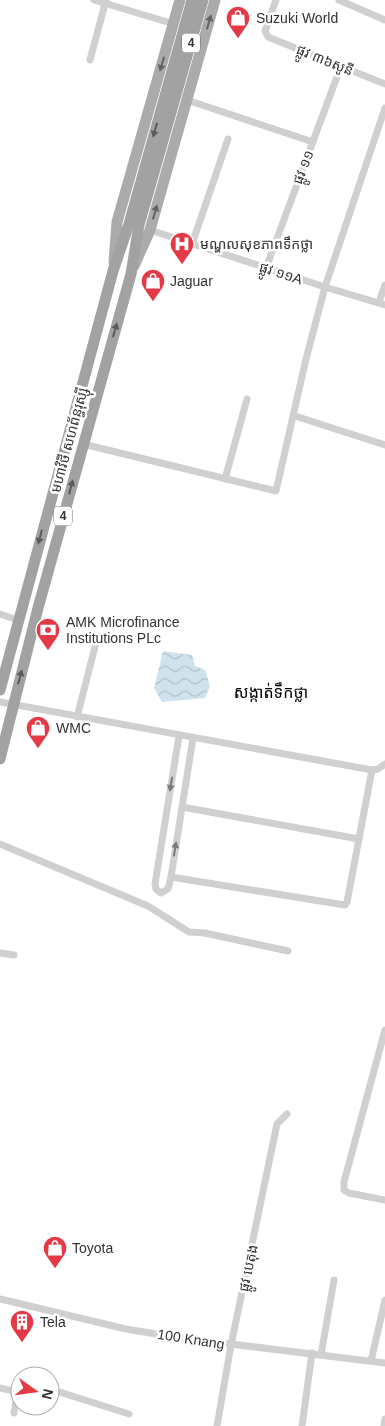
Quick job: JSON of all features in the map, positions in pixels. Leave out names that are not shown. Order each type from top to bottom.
[{"type":"highway","name":"4","points":[[173,84],[192,0]]},
{"type":"highway","name":"4","points":[[173,84],[203,0]]},
{"type":"highway","name":"មហាវិថី សហព័ន្ធរុស្ស៊ី","points":[[0,690],[113,271],[173,84]]},
{"type":"highway","name":"មហាវិថី សហព័ន្ធរុស្ស៊ី","points":[[0,759],[83,444],[131,274],[139,225],[173,84]]},
{"type":"main road","name":"មហាវិថី សហព័ន្ធរុស្ស៊ី","points":[[113,271],[117,222],[180,0]]},
{"type":"main road","name":"មហាវិថី សហព័ន្ធរុស្ស៊ី","points":[[131,274],[150,230],[215,0]]},
{"type":"street","points":[[94,0],[174,24]]},
{"type":"street","name":"ផ្លូវ ៣៦សូនី","points":[[276,0],[264,31],[268,37],[385,84]]},
{"type":"street","points":[[339,0],[385,20]]},
{"type":"street","points":[[90,60],[105,2]]},
{"type":"street","name":"ផ្លូវ ១១","points":[[266,268],[341,66]]},
{"type":"street","points":[[187,100],[313,142]]},
{"type":"street","points":[[83,444],[276,491],[295,416],[306,359],[325,287],[385,108]]},
{"type":"street","points":[[192,244],[228,139]]},
{"type":"street","name":"ផ្លូវ ១១A","points":[[150,230],[382,304]]},
{"type":"street","points":[[382,304],[385,285]]},
{"type":"street","points":[[225,479],[247,399]]},
{"type":"street","points":[[295,416],[385,445]]},
{"type":"street","points":[[0,614],[18,620]]},
{"type":"street","points":[[77,717],[96,643]]},
{"type":"street","points":[[0,702],[372,770],[378,769],[385,764]]},
{"type":"street","points":[[179,736],[155,884],[156,889],[162,893],[168,890],[171,877],[193,738]]},
{"type":"street","points":[[171,877],[345,905],[372,770]]},
{"type":"street","points":[[182,807],[359,839]]},
{"type":"street","points":[[0,844],[148,906],[189,932],[214,934],[288,950]]},
{"type":"street","points":[[0,953],[14,955]]},
{"type":"street","points":[[385,1030],[344,1182],[344,1190],[385,1200]]},
{"type":"street","name":"ផ្លូវ បេតុង","points":[[216,1426],[277,1124],[287,1114]]},
{"type":"street","points":[[321,1354],[334,1280]]},
{"type":"street","name":"100 Knang","points":[[0,1299],[126,1329],[231,1345],[321,1354],[385,1363]]},
{"type":"street","points":[[371,1361],[385,1300]]},
{"type":"street","points":[[302,1426],[312,1353]]},
{"type":"street","points":[[60,1392],[129,1414]]},
{"type":"street","points":[[384,1426],[385,1419]]},
{"type":"water","points":[[163,651],[192,655],[195,666],[205,670],[210,686],[205,698],[162,702],[154,688]]},
{"type":"place","name":"Suzuki World","points":[[238,39]]},
{"type":"place","name":"មណ្ឌលសុខភាពទឹកថ្លា","points":[[182,265]]},
{"type":"place","name":"Jaguar","points":[[153,302]]},
{"type":"place","name":"AMK Microfinance Institutions PLc","points":[[48,651]]},
{"type":"place","name":"WMC","points":[[38,749]]},
{"type":"place","name":"Toyota","points":[[55,1269]]},
{"type":"place","name":"Tela","points":[[22,1343]]},
{"type":"district","name":"សង្កាត់ទឹកថ្លា","points":[[271,692]]}]
